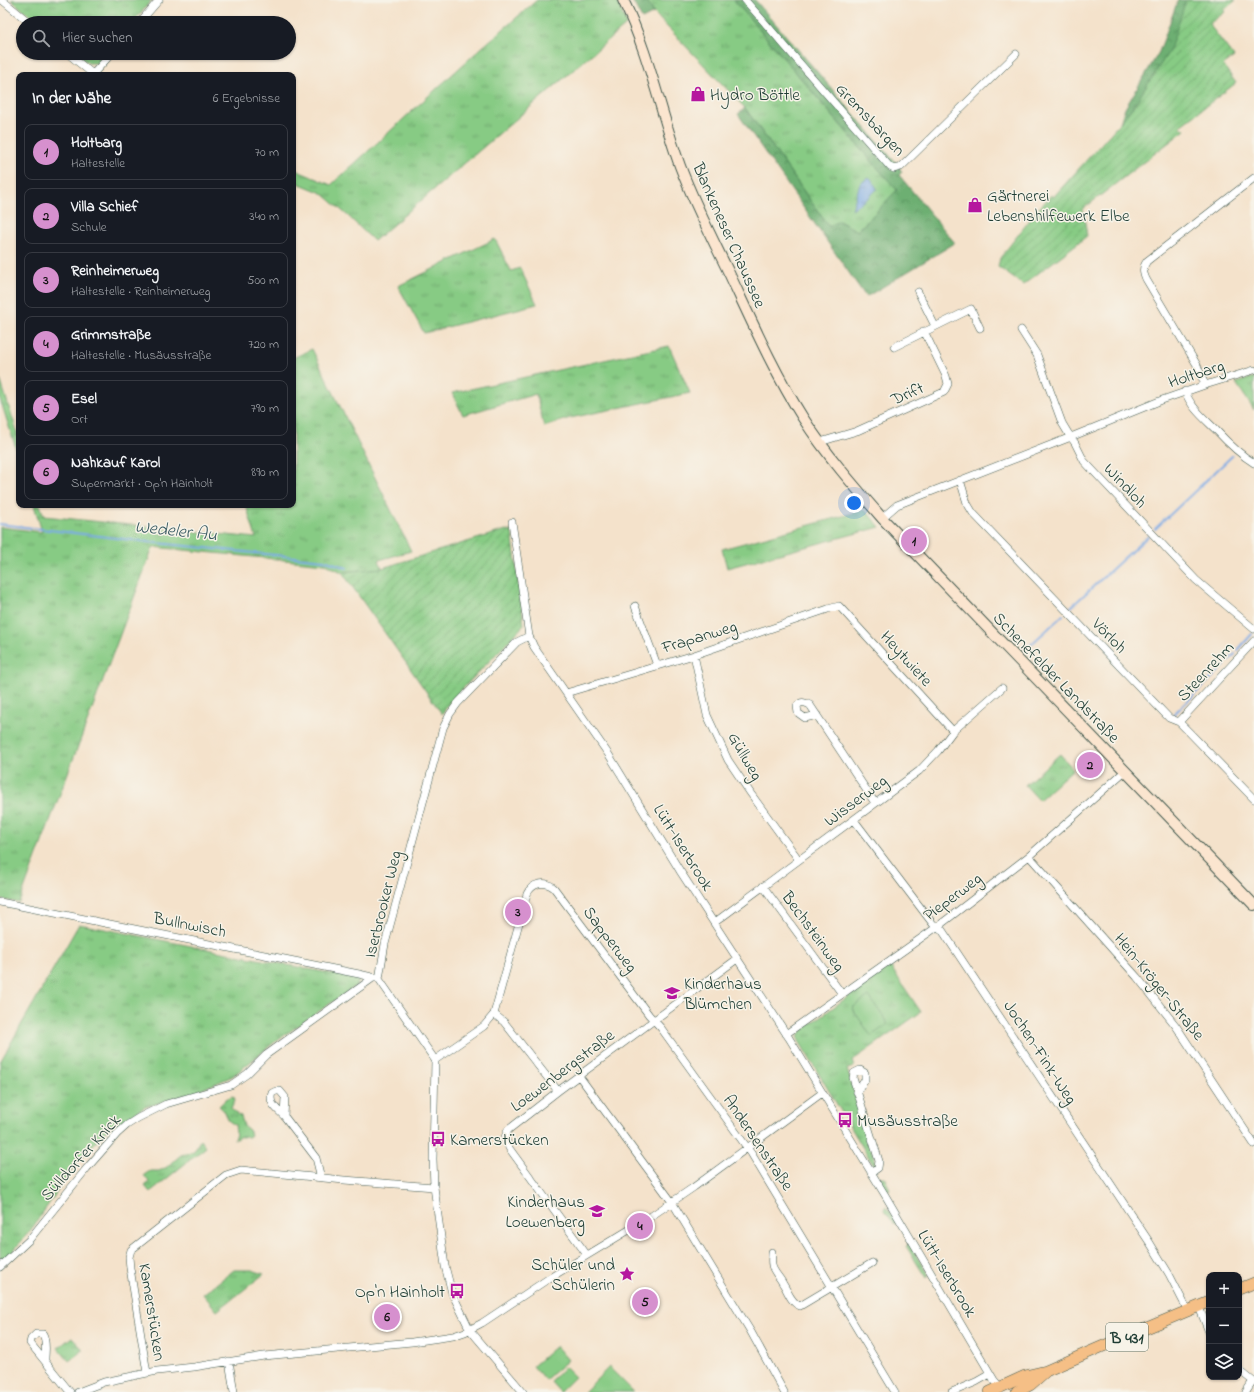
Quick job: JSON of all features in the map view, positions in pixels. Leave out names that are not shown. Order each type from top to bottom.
[{"type":"main road","name":"Blankeneser Chaussee","points":[[623,0],[637,31],[676,154],[698,208],[770,358],[794,403],[839,468]]},
{"type":"main road","name":"Schenefelder Landstraße","points":[[839,468],[882,518],[1254,905]]},
{"type":"main road","points":[[1242,1288],[1254,1283]]},
{"type":"main road","name":"B 431","points":[[995,1390],[1025,1376],[1046,1371],[1204,1304]]},
{"type":"main road","name":"B 431","points":[[1017,1392],[1038,1380],[1046,1371]]},
{"type":"street","points":[[2,0],[21,16]]},
{"type":"street","points":[[145,16],[159,0]]},
{"type":"street","name":"Gremsbargen","points":[[745,0],[890,167],[894,169],[901,167],[1016,54]]},
{"type":"street","points":[[76,60],[91,72]]},
{"type":"street","points":[[96,72],[106,60]]},
{"type":"street","points":[[1205,385],[1197,366],[1146,279],[1143,270],[1144,265],[1147,261],[1254,178]]},
{"type":"street","points":[[918,292],[935,326]]},
{"type":"street","points":[[894,347],[971,309],[980,328]]},
{"type":"street","name":"Windloh","points":[[1021,330],[1036,355],[1062,423],[1075,443],[1084,461],[1196,580],[1254,628]]},
{"type":"street","name":"Drift","points":[[820,442],[857,431],[944,392],[948,384],[946,376],[924,331]]},
{"type":"street","name":"Holtbarg","points":[[882,518],[897,505],[1185,391],[1254,370]]},
{"type":"street","points":[[1185,391],[1188,400],[1194,408],[1233,448],[1242,456],[1254,463]]},
{"type":"street","name":"Vörloh","points":[[960,480],[967,503],[973,513],[1169,718],[1179,722],[1254,799]]},
{"type":"street","name":"Lütt-Iserbrook","points":[[512,522],[529,636],[534,647],[609,755],[680,871],[786,1034],[871,1173],[990,1374],[995,1390]]},
{"type":"street","points":[[635,606],[657,665]]},
{"type":"street","name":"Frapanweg","points":[[566,692],[694,655],[839,606]]},
{"type":"street","name":"Heytwiete","points":[[839,606],[954,731]]},
{"type":"street","name":"Iserbrooker Weg","points":[[435,1060],[376,978],[443,728],[450,714],[458,703],[517,642],[529,636]]},
{"type":"street","name":"Steenrehm","points":[[1179,722],[1254,641]]},
{"type":"street","name":"Güllweg","points":[[694,655],[707,715],[728,760],[799,860]]},
{"type":"street","name":"Wisserweg","points":[[714,923],[919,771],[954,731],[1002,688]]},
{"type":"street","points":[[816,715],[875,803]]},
{"type":"street","name":"Pieperweg","points":[[786,1034],[937,927],[1029,856],[1125,770]]},
{"type":"street","name":"Jochen-Fink-Weg","points":[[854,820],[933,924],[942,930],[1150,1244],[1169,1274],[1188,1312]]},
{"type":"street","name":"Hein-Kröger-Straße","points":[[1029,856],[1137,977],[1176,1026],[1254,1144]]},
{"type":"street","name":"Sapperweg","points":[[494,1014],[528,891],[538,884],[548,884],[554,888],[654,1020]]},
{"type":"street","name":"Bechsteinweg","points":[[763,886],[842,994]]},
{"type":"street","name":"Bullnwisch","points":[[0,902],[270,955],[376,978]]},
{"type":"street","name":"Loewenbergstraße","points":[[587,1256],[509,1148],[506,1141],[506,1134],[511,1127],[558,1091],[737,959]]},
{"type":"street","name":"Sülldorfer Knick","points":[[0,1267],[29,1240],[87,1168],[126,1126],[138,1118],[166,1104],[231,1085],[240,1080],[266,1055],[376,978]]},
{"type":"street","points":[[523,1392],[470,1330],[456,1303],[447,1278],[437,1219],[434,1187],[433,1159],[435,1060],[484,1026],[494,1014],[504,1022],[558,1091]]},
{"type":"street","name":"Andersenstraße","points":[[654,1020],[748,1148],[895,1392]]},
{"type":"street","points":[[579,1076],[672,1202],[747,1326],[784,1392]]},
{"type":"street","points":[[857,1092],[879,1161],[878,1168],[871,1173]]},
{"type":"street","points":[[78,1392],[104,1382],[147,1373],[194,1368],[273,1355],[412,1342],[454,1336],[470,1330],[672,1202],[822,1093]]},
{"type":"street","points":[[284,1116],[316,1158],[321,1178]]},
{"type":"street","name":"Kamerstücken","points":[[147,1373],[130,1268],[129,1257],[131,1250],[226,1175],[241,1170],[434,1187]]},
{"type":"street","points":[[772,1252],[773,1269],[789,1295],[797,1305],[800,1306],[872,1263]]},
{"type":"street","points":[[1204,1304],[1206,1315]]},
{"type":"street","points":[[45,1359],[70,1392]]},
{"type":"street","points":[[229,1362],[234,1392]]},
{"type":"street","points":[[1242,1372],[1254,1381],[1246,1392]]},
{"type":"street","points":[[952,1392],[976,1382],[990,1374]]},
{"type":"green space","points":[[11,0],[152,0],[138,16],[30,16]]},
{"type":"green space","points":[[537,0],[616,0],[627,24],[374,241],[322,193],[296,182],[296,170],[331,185],[479,50]]},
{"type":"green space","points":[[632,0],[646,0],[654,13],[642,19]]},
{"type":"green space","points":[[646,0],[734,0],[867,156],[898,190],[857,231],[839,221],[829,227],[745,108],[654,13]]},
{"type":"green space","points":[[734,0],[755,0],[897,164],[902,172],[899,175],[955,243],[866,297],[738,114],[745,108],[829,227],[838,221],[858,231],[897,190]]},
{"type":"green space","points":[[1178,0],[1191,0],[1170,50],[1135,104],[1120,123],[1124,110],[1159,52]]},
{"type":"green space","points":[[1186,0],[1236,0],[1224,10],[1225,12],[1209,24],[1234,57],[1223,65],[1236,83],[1180,126],[1185,130],[1083,209],[1087,236],[1023,285],[998,267],[1000,258],[1036,212],[1051,195],[1054,197],[1135,104],[1170,50]]},
{"type":"green space","points":[[84,60],[100,60],[98,63],[88,63]]},
{"type":"green space","points":[[495,239],[511,271],[520,268],[537,304],[424,333],[398,286]]},
{"type":"green space","points":[[669,346],[690,393],[570,418],[544,427],[536,394],[463,415],[452,393]]},
{"type":"green space","points":[[312,349],[411,551],[379,560],[382,568],[342,572],[325,564],[153,547],[19,903],[0,899],[0,527],[42,532],[35,508],[41,508],[44,516],[256,538],[247,508],[296,508],[296,357]]},
{"type":"green space","points":[[1254,377],[1254,410],[1236,383]]},
{"type":"green space","points":[[0,379],[16,429],[16,449],[0,399]]},
{"type":"green space","points":[[865,510],[880,527],[727,568],[722,549]]},
{"type":"green space","points":[[506,530],[512,532],[524,625],[450,702],[442,714],[342,572],[382,568]]},
{"type":"green space","points":[[1060,754],[1073,769],[1039,800],[1025,785]]},
{"type":"green space","points":[[79,924],[359,979],[357,985],[276,1041],[233,1076],[193,1093],[145,1107],[106,1131],[78,1161],[33,1227],[0,1267],[0,1062]]},
{"type":"green space","points":[[890,966],[921,1012],[852,1061],[854,1067],[847,1069],[875,1161],[874,1166],[798,1037],[800,1032],[805,1028]]},
{"type":"green space","points":[[869,996],[888,1024],[871,1036],[852,1008]]},
{"type":"green space","points":[[232,1096],[235,1100],[231,1108],[241,1116],[244,1126],[249,1130],[251,1135],[248,1137],[239,1137],[234,1139],[236,1133],[235,1125],[229,1121],[225,1112],[219,1106],[226,1099]]},
{"type":"green space","points":[[200,1140],[206,1147],[150,1192],[145,1186],[149,1182],[144,1175],[150,1171],[159,1171],[167,1167],[181,1155],[194,1151]]},
{"type":"green space","points":[[884,1177],[890,1189],[886,1191],[878,1179]]},
{"type":"green space","points":[[887,1207],[897,1222],[894,1224],[884,1209]]},
{"type":"green space","points":[[909,1244],[929,1276],[926,1278],[906,1246]]},
{"type":"green space","points":[[234,1270],[252,1270],[264,1274],[217,1311],[203,1294]]},
{"type":"green space","points":[[72,1337],[83,1350],[69,1361],[58,1348]]},
{"type":"green space","points":[[556,1346],[568,1360],[545,1380],[533,1366]]},
{"type":"green space","points":[[565,1367],[575,1377],[560,1392],[550,1381]]},
{"type":"green space","points":[[609,1367],[634,1392],[584,1392]]},
{"type":"water","points":[[868,178],[872,180],[877,189],[868,198],[852,209],[860,184]]},
{"type":"waterway","points":[[1155,529],[1232,456]]},
{"type":"waterway","name":"Wedeler Au","points":[[0,524],[157,543],[324,560],[347,568]]},
{"type":"waterway","points":[[1071,607],[1148,536]]},
{"type":"waterway","points":[[1026,649],[1063,615]]},
{"type":"waterway","points":[[1238,650],[1252,634]]},
{"type":"waterway","points":[[1228,661],[1235,654]]},
{"type":"waterway","points":[[1174,714],[1225,665]]},
{"type":"place","name":"Hydro Böttle","points":[[698,94]]},
{"type":"place","name":"Gärtnerei Lebenshilfewerk Elbe","points":[[975,205]]},
{"type":"place","name":"Holtbarg","points":[[914,541]]},
{"type":"place","name":"Villa Schief","points":[[1090,765]]},
{"type":"place","name":"Reinheimerweg","points":[[518,912]]},
{"type":"place","name":"Kinderhaus Blümchen","points":[[672,993]]},
{"type":"place","name":"Musäusstraße","points":[[845,1120]]},
{"type":"place","name":"Kamerstücken","points":[[438,1139]]},
{"type":"place","name":"Kinderhaus Loewenberg","points":[[597,1211]]},
{"type":"place","name":"Grimmstraße","points":[[640,1226]]},
{"type":"place","name":"Schüler und Schülerin","points":[[627,1274]]},
{"type":"place","name":"Op'n Hainholt","points":[[457,1291]]},
{"type":"place","name":"Esel","points":[[645,1302]]},
{"type":"place","name":"Nahkauf Karol","points":[[387,1317]]}]
